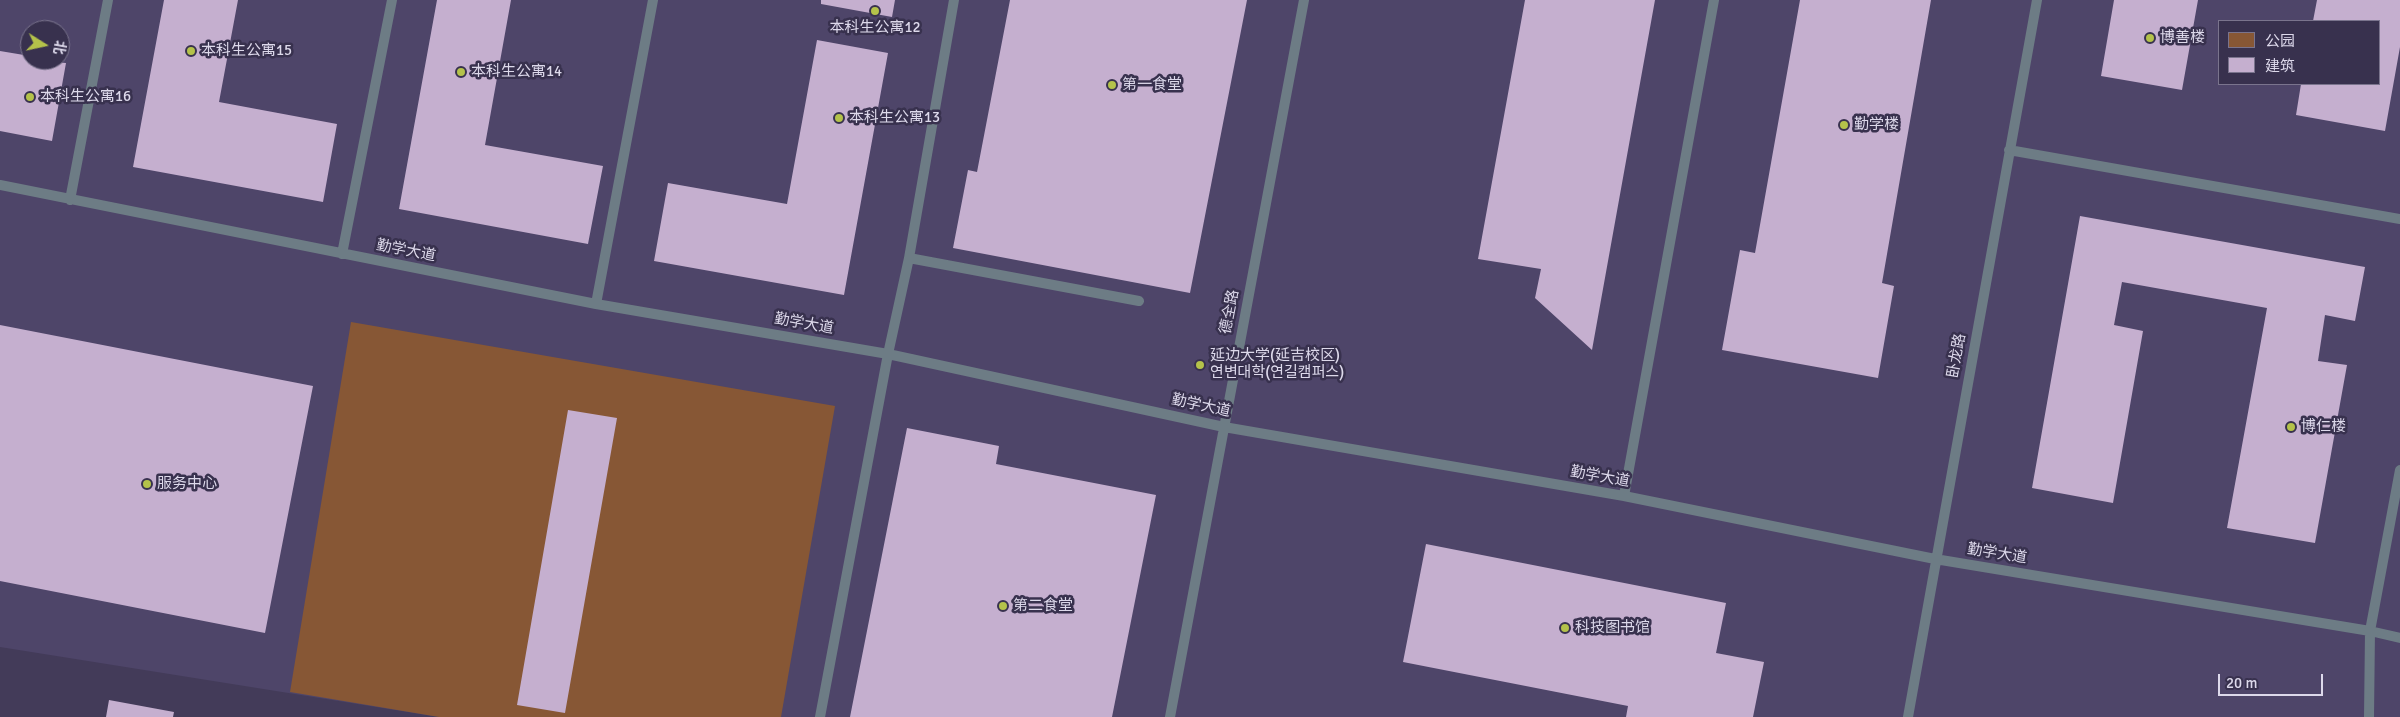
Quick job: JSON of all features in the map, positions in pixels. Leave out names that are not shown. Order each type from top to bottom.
[{"type":"lane","points":[[70,200],[108,0]]},
{"type":"lane","points":[[342,254],[392,0]]},
{"type":"lane","points":[[596,304],[653,0]]},
{"type":"lane","points":[[820,717],[888,354],[909,258],[954,0]]},
{"type":"lane","name":"德全路","points":[[1170,717],[1304,0]]},
{"type":"lane","points":[[1624,496],[1714,0]]},
{"type":"lane","name":"卧龙路","points":[[1908,717],[2037,0]]},
{"type":"lane","points":[[2009,150],[2400,219]]},
{"type":"lane","name":"勤学大道","points":[[0,185],[596,304],[888,354],[1224,427],[1624,496],[1935,560],[2370,631],[2400,638]]},
{"type":"lane","points":[[909,258],[1138,301]]},
{"type":"lane","points":[[2369,717],[2370,631],[2400,470]]},
{"type":"shaded area","name":"延边大学(延吉校区) 연변대학(연길캠퍼스)","points":[[0,0],[2400,0],[2400,717],[439,717],[0,647]]},
{"type":"green space","points":[[351,322],[835,406],[781,717],[439,717],[290,692]]},
{"type":"building","name":"本科生公寓15","points":[[164,0],[238,0],[219,102],[337,124],[323,202],[133,167]]},
{"type":"building","name":"本科生公寓14","points":[[437,0],[511,0],[485,145],[603,166],[588,244],[399,209]]},
{"type":"building","name":"本科生公寓12","points":[[821,0],[895,0],[892,17],[821,4]]},
{"type":"building","name":"第一食堂","points":[[1010,0],[1247,0],[1190,293],[953,248],[968,170],[977,172]]},
{"type":"building","points":[[1525,0],[1655,0],[1592,350],[1535,298],[1541,269],[1478,259]]},
{"type":"building","name":"勤学楼","points":[[1800,0],[1931,0],[1882,283],[1894,286],[1878,378],[1722,350],[1740,250],[1755,253]]},
{"type":"building","name":"博善楼","points":[[2114,0],[2198,0],[2182,90],[2101,76]]},
{"type":"building","points":[[2317,0],[2400,0],[2400,47],[2385,131],[2296,115],[2301,85],[2380,85],[2380,20],[2313,20]]},
{"type":"building","name":"本科生公寓13","points":[[817,40],[888,53],[844,295],[654,261],[668,183],[787,204]]},
{"type":"building","name":"本科生公寓16","points":[[0,51],[20,54],[20,70],[65,70],[52,141],[0,131]]},
{"type":"building","name":"博仁楼","points":[[2080,216],[2365,267],[2355,321],[2325,315],[2318,361],[2347,365],[2315,543],[2227,528],[2267,308],[2122,282],[2114,325],[2143,331],[2113,503],[2032,488]]},
{"type":"building","name":"服务中心","points":[[0,325],[313,386],[265,633],[0,581]]},
{"type":"building","points":[[568,410],[617,418],[565,713],[517,705]]},
{"type":"building","name":"第二食堂","points":[[907,428],[999,446],[996,464],[1156,495],[1112,717],[850,717]]},
{"type":"building","name":"科技图书馆","points":[[1426,544],[1726,603],[1716,653],[1764,662],[1753,717],[1626,717],[1628,706],[1403,662]]},
{"type":"building","points":[[109,700],[174,712],[173,717],[106,717]]},
{"type":"place","name":"本科生公寓12","points":[[875,11]]},
{"type":"place","name":"博善楼","points":[[2150,38]]},
{"type":"place","name":"本科生公寓15","points":[[191,51]]},
{"type":"place","name":"本科生公寓14","points":[[461,72]]},
{"type":"place","name":"第一食堂","points":[[1112,85]]},
{"type":"place","name":"本科生公寓16","points":[[30,97]]},
{"type":"place","name":"本科生公寓13","points":[[839,118]]},
{"type":"place","name":"勤学楼","points":[[1844,125]]},
{"type":"place","name":"延边大学(延吉校区) 연변대학(연길캠퍼스)","points":[[1200,365]]},
{"type":"place","name":"博仁楼","points":[[2291,427]]},
{"type":"place","name":"服务中心","points":[[147,484]]},
{"type":"place","name":"第二食堂","points":[[1003,606]]},
{"type":"place","name":"科技图书馆","points":[[1565,628]]}]
